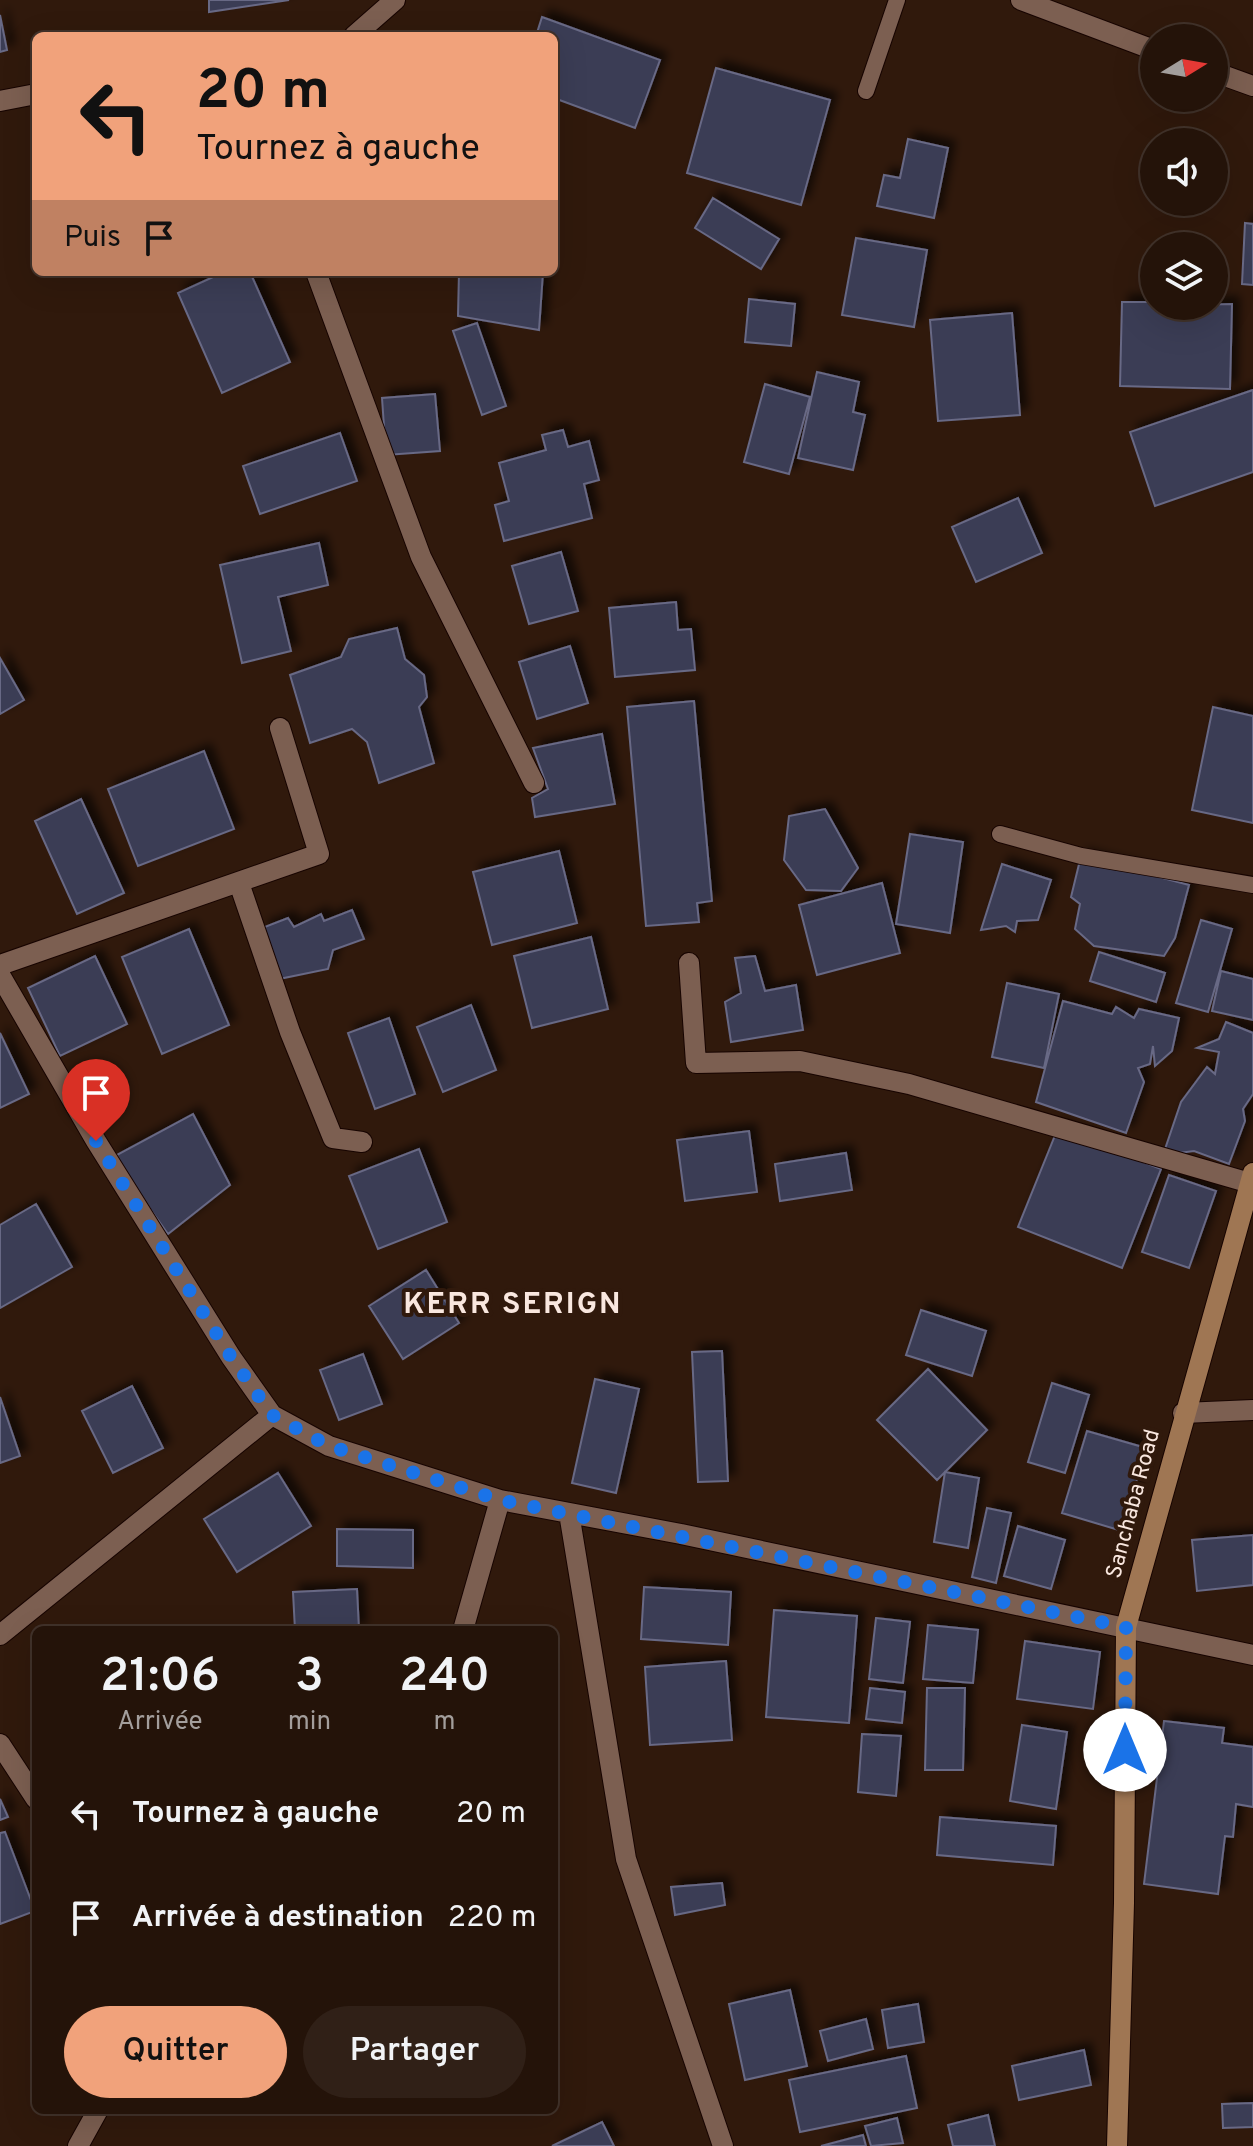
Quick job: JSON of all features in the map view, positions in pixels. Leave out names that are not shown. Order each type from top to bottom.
[{"type":"street","points":[[359,32],[395,0]]},
{"type":"street","points":[[1021,0],[1140,45]]},
{"type":"street","points":[[1228,77],[1253,86]]},
{"type":"street","points":[[0,101],[32,95]]},
{"type":"street","points":[[317,276],[421,557],[534,783]]},
{"type":"street","points":[[0,965],[319,854],[280,728]]},
{"type":"street","points":[[239,883],[290,1032],[333,1138],[362,1142]]},
{"type":"street","points":[[689,963],[696,1063],[800,1061],[893,1081],[1251,1178]]},
{"type":"street","points":[[0,975],[105,1154],[231,1357],[272,1415],[329,1446],[500,1500],[1253,1655]]},
{"type":"street","name":"Sanchaba Road","points":[[1117,2146],[1124,1903],[1126,1627],[1183,1413],[1251,1178]]},
{"type":"street","points":[[1183,1413],[1253,1410]]},
{"type":"street","points":[[0,1635],[272,1415]]},
{"type":"street","points":[[464,1626],[500,1500]]},
{"type":"street","points":[[569,1513],[626,1859],[723,2146]]},
{"type":"street","points":[[0,1744],[32,1793]]},
{"type":"street","points":[[78,2146],[96,2114]]},
{"type":"lane","points":[[866,91],[897,0]]},
{"type":"lane","points":[[1000,834],[1081,856],[1253,885]]},
{"type":"building","points":[[209,0],[289,0],[209,12]]},
{"type":"building","points":[[0,15],[7,50],[0,52]]},
{"type":"building","points":[[542,17],[660,60],[635,128],[558,99],[558,32],[537,32]]},
{"type":"building","points":[[716,68],[830,100],[801,205],[687,173]]},
{"type":"building","points":[[908,139],[948,148],[934,218],[877,206],[884,175],[900,178]]},
{"type":"building","points":[[713,198],[779,239],[761,269],[695,228]]},
{"type":"building","points":[[1245,223],[1253,224],[1253,285],[1242,284]]},
{"type":"building","points":[[856,238],[927,250],[914,327],[842,315]]},
{"type":"building","points":[[215,276],[252,276],[290,362],[222,393],[178,293]]},
{"type":"building","points":[[459,276],[543,276],[539,330],[458,316]]},
{"type":"building","points":[[749,299],[795,304],[791,346],[745,342]]},
{"type":"building","points":[[1122,302],[1140,302],[1140,320],[1228,320],[1228,304],[1232,304],[1230,389],[1120,386]]},
{"type":"building","points":[[1012,313],[1020,415],[938,421],[930,320]]},
{"type":"building","points":[[477,323],[506,406],[482,415],[453,331]]},
{"type":"building","points":[[817,372],[859,382],[853,412],[865,415],[853,470],[798,458]]},
{"type":"building","points":[[765,384],[810,397],[789,474],[744,462]]},
{"type":"building","points":[[1253,390],[1253,472],[1155,506],[1130,432]]},
{"type":"building","points":[[435,394],[440,451],[386,455],[382,398]]},
{"type":"building","points":[[563,430],[568,447],[589,441],[599,480],[584,484],[592,518],[504,541],[495,505],[509,501],[499,463],[546,450],[542,435]]},
{"type":"building","points":[[340,433],[357,481],[260,514],[243,466]]},
{"type":"building","points":[[1018,498],[1042,553],[976,582],[952,527]]},
{"type":"building","points":[[319,543],[328,585],[278,597],[291,651],[242,663],[220,565]]},
{"type":"building","points":[[561,552],[578,611],[529,624],[512,566]]},
{"type":"building","points":[[676,602],[678,630],[691,629],[695,670],[615,677],[609,608]]},
{"type":"building","points":[[397,628],[405,659],[424,675],[427,697],[419,707],[434,763],[379,783],[367,742],[352,729],[310,743],[290,675],[341,657],[349,639]]},
{"type":"building","points":[[570,646],[588,703],[537,719],[519,662]]},
{"type":"building","points":[[0,658],[24,700],[0,714]]},
{"type":"building","points":[[694,701],[712,901],[697,903],[699,922],[646,926],[627,707]]},
{"type":"building","points":[[1213,707],[1253,716],[1253,823],[1192,810]]},
{"type":"building","points":[[602,734],[615,804],[535,817],[532,798],[548,789],[533,748]]},
{"type":"building","points":[[204,751],[234,829],[138,866],[108,789]]},
{"type":"building","points":[[81,799],[124,893],[77,914],[35,821]]},
{"type":"building","points":[[825,809],[858,868],[841,891],[806,890],[784,860],[789,816]]},
{"type":"building","points":[[910,834],[963,842],[950,933],[896,924]]},
{"type":"building","points":[[559,851],[577,923],[492,945],[473,872]]},
{"type":"building","points":[[1081,856],[1189,885],[1175,938],[1164,956],[1094,946],[1075,929],[1080,904],[1071,897]]},
{"type":"building","points":[[1002,864],[1051,880],[1038,920],[1017,921],[1015,932],[1006,926],[981,930]]},
{"type":"building","points":[[882,883],[900,953],[817,975],[799,905]]},
{"type":"building","points":[[352,910],[364,939],[333,950],[328,969],[279,979],[262,928],[288,918],[294,927],[321,914],[324,921]]},
{"type":"building","points":[[1201,920],[1232,929],[1208,1012],[1176,1003]]},
{"type":"building","points":[[189,929],[229,1025],[162,1054],[122,957]]},
{"type":"building","points":[[591,937],[608,1009],[532,1028],[514,956]]},
{"type":"building","points":[[1099,952],[1165,973],[1156,1002],[1090,981]]},
{"type":"building","points":[[95,956],[127,1024],[60,1056],[28,988]]},
{"type":"building","points":[[755,956],[765,991],[796,985],[803,1030],[731,1042],[725,1002],[741,993],[735,958]]},
{"type":"building","points":[[1221,971],[1253,979],[1253,1020],[1212,1011]]},
{"type":"building","points":[[1007,983],[1059,994],[1044,1068],[992,1057]]},
{"type":"building","points":[[1063,1001],[1112,1014],[1116,1007],[1134,1018],[1139,1009],[1179,1018],[1172,1051],[1155,1066],[1153,1046],[1150,1064],[1138,1068],[1144,1082],[1126,1133],[1036,1102]]},
{"type":"building","points":[[471,1005],[496,1070],[443,1092],[417,1027]]},
{"type":"building","points":[[389,1018],[415,1094],[375,1109],[348,1033]]},
{"type":"building","points":[[1226,1022],[1253,1033],[1253,1094],[1243,1109],[1245,1121],[1229,1164],[1194,1151],[1163,1155],[1181,1102],[1207,1067],[1215,1074],[1219,1052],[1197,1048],[1219,1039]]},
{"type":"building","points":[[0,1033],[29,1094],[0,1108]]},
{"type":"building","points":[[193,1114],[230,1185],[168,1234],[113,1157]]},
{"type":"building","points":[[1058,1128],[1161,1169],[1122,1268],[1018,1227]]},
{"type":"building","points":[[749,1131],[757,1192],[685,1201],[677,1140]]},
{"type":"building","points":[[419,1149],[447,1222],[378,1249],[349,1176]]},
{"type":"building","points":[[846,1153],[852,1190],[780,1201],[775,1164]]},
{"type":"building","points":[[1169,1175],[1216,1191],[1189,1268],[1142,1252]]},
{"type":"building","points":[[36,1204],[72,1267],[0,1308],[0,1225]]},
{"type":"building","points":[[426,1270],[459,1323],[403,1359],[369,1306]]},
{"type":"building","points":[[921,1310],[986,1331],[972,1376],[906,1355]]},
{"type":"building","points":[[722,1351],[728,1481],[698,1482],[692,1352]]},
{"type":"building","points":[[363,1354],[382,1404],[339,1420],[320,1370]]},
{"type":"building","points":[[928,1369],[987,1430],[937,1480],[877,1420]]},
{"type":"building","points":[[595,1379],[639,1389],[616,1493],[572,1483]]},
{"type":"building","points":[[1052,1383],[1089,1395],[1065,1473],[1028,1462]]},
{"type":"building","points":[[132,1386],[163,1448],[113,1473],[82,1411]]},
{"type":"building","points":[[0,1397],[20,1456],[0,1463]]},
{"type":"building","points":[[1087,1431],[1146,1448],[1122,1531],[1062,1513]]},
{"type":"building","points":[[945,1472],[979,1478],[968,1548],[934,1542]]},
{"type":"building","points":[[278,1473],[311,1526],[237,1572],[204,1519]]},
{"type":"building","points":[[987,1508],[1011,1513],[996,1583],[972,1577]]},
{"type":"building","points":[[1018,1526],[1065,1540],[1051,1589],[1004,1576]]},
{"type":"building","points":[[337,1529],[413,1530],[413,1568],[337,1566]]},
{"type":"building","points":[[1253,1535],[1253,1585],[1197,1591],[1192,1540]]},
{"type":"building","points":[[644,1587],[731,1592],[728,1645],[641,1639]]},
{"type":"building","points":[[357,1589],[359,1626],[295,1626],[293,1592]]},
{"type":"building","points":[[774,1610],[857,1616],[849,1723],[766,1717]]},
{"type":"building","points":[[876,1618],[910,1622],[903,1683],[869,1679]]},
{"type":"building","points":[[928,1625],[978,1630],[973,1683],[923,1679]]},
{"type":"building","points":[[1025,1641],[1100,1652],[1093,1709],[1017,1699]]},
{"type":"building","points":[[726,1661],[732,1740],[650,1745],[645,1667]]},
{"type":"building","points":[[870,1688],[905,1692],[902,1723],[866,1719]]},
{"type":"building","points":[[927,1688],[965,1688],[963,1770],[925,1770]]},
{"type":"building","points":[[1164,1721],[1224,1728],[1222,1743],[1253,1747],[1253,1807],[1236,1804],[1233,1837],[1225,1836],[1218,1894],[1144,1884]]},
{"type":"building","points":[[1022,1725],[1067,1732],[1056,1809],[1010,1801]]},
{"type":"building","points":[[862,1734],[901,1736],[896,1796],[858,1792]]},
{"type":"building","points":[[0,1799],[8,1817],[0,1820]]},
{"type":"building","points":[[940,1817],[1056,1826],[1053,1865],[937,1855]]},
{"type":"building","points":[[5,1832],[32,1903],[32,1912],[0,1924],[0,1833]]},
{"type":"building","points":[[722,1883],[725,1905],[675,1915],[671,1887]]},
{"type":"building","points":[[790,1990],[807,2066],[745,2080],[729,2004]]},
{"type":"building","points":[[918,2004],[924,2042],[888,2048],[882,2010]]},
{"type":"building","points":[[866,2019],[873,2049],[828,2061],[820,2031]]},
{"type":"building","points":[[1084,2050],[1091,2085],[1019,2100],[1012,2066]]},
{"type":"building","points":[[906,2056],[917,2108],[800,2132],[789,2080]]},
{"type":"building","points":[[1253,2103],[1253,2127],[1223,2128],[1222,2104]]},
{"type":"building","points":[[988,2115],[995,2146],[953,2146],[948,2125]]},
{"type":"building","points":[[897,2118],[903,2143],[871,2146],[865,2126]]},
{"type":"building","points":[[602,2122],[614,2146],[552,2146]]},
{"type":"building","points":[[863,2135],[866,2146],[821,2146]]},
{"type":"district","name":"KERR SERIGN","points":[[513,1305]]},
{"type":"route","points":[[96,1141],[231,1357],[272,1415],[329,1446],[500,1500],[681,1534],[1126,1627],[1125,1750]]}]
